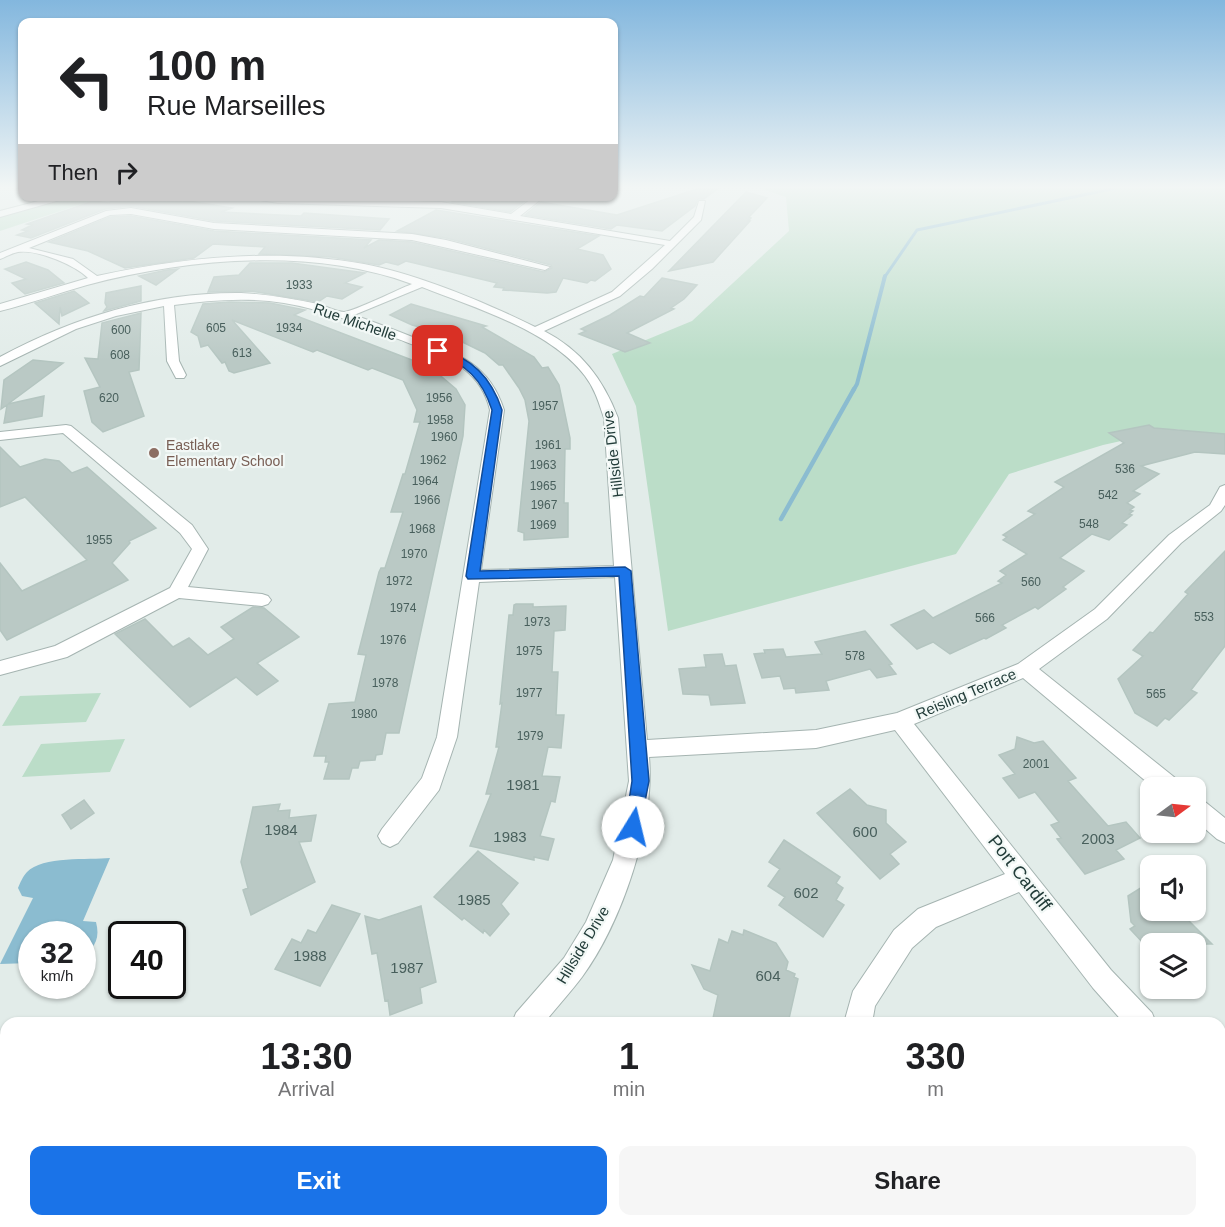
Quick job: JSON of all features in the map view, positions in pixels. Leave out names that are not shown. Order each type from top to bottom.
[{"type":"street","points":[[0,256],[28,245]]},
{"type":"street","points":[[306,260],[321,245]]},
{"type":"street","points":[[451,245],[545,267]]},
{"type":"street","points":[[537,330],[616,294],[672,245]]},
{"type":"street","points":[[19,249],[59,256],[74,263],[95,280]]},
{"type":"street","name":"Hillside Drive","points":[[0,308],[95,280],[205,262],[256,259],[306,260],[363,267],[421,284],[537,330],[582,364],[599,386],[612,418],[640,781],[625,860],[612,895],[595,931],[573,967],[531,1017]]},
{"type":"street","points":[[343,316],[421,284]]},
{"type":"street","name":"Rue Michelle","points":[[0,362],[27,346],[74,326],[128,310],[220,298],[269,299],[320,308],[343,316],[454,356],[479,374],[491,390],[497,410],[447,737],[431,783],[390,836]]},
{"type":"street","points":[[170,303],[173,361],[180,375]]},
{"type":"street","points":[[0,436],[66,429],[186,529],[200,549],[177,592]]},
{"type":"street","name":"Reisling Terrace","points":[[638,749],[816,739],[900,721],[1025,669],[1101,614],[1175,539],[1216,508],[1225,490]]},
{"type":"street","points":[[473,576],[625,571]]},
{"type":"street","points":[[0,668],[60,652],[177,592],[262,600]]},
{"type":"street","points":[[1025,669],[1158,777]]},
{"type":"street","name":"Port Cardiff","points":[[900,721],[1102,979],[1137,1017]]},
{"type":"street","points":[[1206,816],[1225,832]]},
{"type":"street","points":[[859,1017],[863,1001],[903,939],[927,918],[1024,878]]},
{"type":"green space","points":[[774,245],[1225,245],[1225,437],[1175,429],[1103,445],[1009,474],[956,554],[668,631],[636,406],[612,354],[692,321]]},
{"type":"green space","points":[[101,693],[86,722],[2,726],[20,696]]},
{"type":"green space","points":[[125,739],[110,772],[22,777],[41,744]]},
{"type":"water","points":[[110,858],[83,921],[22,921],[33,898],[22,896],[18,888],[27,872],[43,863]]},
{"type":"water","points":[[18,928],[18,963],[0,964]]},
{"type":"building","points":[[63,245],[211,245],[194,258],[125,268],[88,251]]},
{"type":"building","points":[[235,245],[366,245],[364,248],[369,245],[426,245],[544,272],[552,268],[551,265],[474,245],[583,245],[577,249],[603,255],[611,269],[595,281],[591,280],[587,283],[563,278],[556,292],[547,293],[503,290],[504,288],[494,287],[497,283],[406,261],[398,265],[386,262],[379,265],[331,257],[259,254],[265,247]]},
{"type":"building","points":[[694,245],[728,245],[713,262],[669,271]]},
{"type":"building","points":[[26,262],[48,270],[64,283],[25,294],[12,283],[26,279],[5,269]]},
{"type":"building","points":[[250,263],[292,263],[365,273],[345,283],[362,287],[342,299],[327,296],[318,302],[251,291],[208,292],[214,277],[239,275]]},
{"type":"building","points":[[178,269],[156,285],[139,276],[167,270]]},
{"type":"building","points":[[662,278],[697,285],[684,299],[671,308],[674,309],[627,333],[650,343],[625,352],[579,334],[586,331],[581,329],[610,315],[640,296],[644,297]]},
{"type":"building","points":[[141,286],[141,301],[104,311],[107,307],[106,293]]},
{"type":"building","points":[[74,291],[89,303],[62,316],[60,307],[59,324],[35,303]]},
{"type":"building","points":[[270,303],[305,310],[294,315],[430,367],[456,389],[465,405],[463,436],[399,733],[386,733],[382,754],[376,755],[375,760],[360,761],[358,768],[352,768],[349,779],[324,779],[329,762],[325,762],[326,756],[314,756],[329,704],[355,702],[366,655],[358,654],[379,572],[381,568],[385,568],[403,512],[391,512],[420,422],[414,422],[417,410],[403,380],[372,368],[368,370],[317,350],[313,352],[232,320],[270,363],[234,373],[229,371],[225,362],[222,363],[208,345],[201,347],[198,336],[191,332],[203,304]]},
{"type":"building","points":[[411,304],[486,326],[482,327],[534,357],[542,368],[548,367],[559,385],[570,438],[570,449],[565,449],[564,503],[568,503],[568,537],[524,540],[524,533],[518,531],[529,421],[525,400],[519,388],[503,365],[499,365],[485,353],[446,334],[412,325],[390,315]]},
{"type":"building","points":[[141,313],[139,370],[129,372],[144,416],[103,432],[92,422],[84,391],[100,387],[85,358],[98,359],[102,323]]},
{"type":"building","points":[[33,360],[63,363],[8,404],[44,396],[42,416],[4,423],[7,405],[1,409],[4,380]]},
{"type":"building","points":[[1149,425],[1154,428],[1225,434],[1225,454],[1195,452],[1141,466],[1159,474],[1133,491],[1140,494],[1127,503],[1134,507],[1129,514],[1132,515],[1122,523],[1127,525],[1109,540],[1092,534],[1060,558],[1084,571],[1063,587],[1066,589],[1038,609],[1035,607],[1002,625],[1006,628],[986,639],[950,654],[933,642],[917,649],[891,625],[924,610],[933,618],[1002,583],[998,581],[1006,575],[1000,571],[1027,554],[1003,540],[1007,537],[1003,535],[1035,514],[1028,511],[1064,487],[1055,482],[1124,443],[1109,433]]},
{"type":"building","points":[[0,447],[20,467],[45,459],[59,461],[72,473],[87,467],[156,528],[129,541],[130,543],[112,563],[128,580],[7,640],[0,630],[0,563],[22,591],[87,560],[25,497],[0,507]]},
{"type":"building","points":[[1225,551],[1225,646],[1191,690],[1197,693],[1169,720],[1165,718],[1157,726],[1135,713],[1118,679],[1143,656],[1133,650],[1150,632],[1153,633],[1188,594],[1185,592]]},
{"type":"building","points":[[516,604],[533,604],[533,607],[566,606],[565,630],[554,631],[552,672],[558,672],[556,715],[564,715],[561,748],[548,747],[542,776],[560,777],[555,802],[551,801],[540,836],[554,839],[548,860],[534,857],[534,860],[470,846],[491,794],[486,794],[499,747],[496,747],[509,615],[513,615]]},
{"type":"building","points":[[253,607],[264,608],[299,637],[257,663],[278,681],[257,695],[236,677],[190,707],[115,634],[145,619],[173,647],[189,638],[208,655],[234,639],[221,627]]},
{"type":"building","points":[[865,631],[892,664],[889,665],[896,674],[877,678],[870,669],[826,681],[829,690],[796,693],[795,688],[784,689],[780,676],[762,678],[754,654],[765,653],[764,650],[783,649],[786,657],[822,654],[815,642]]},
{"type":"building","points":[[722,654],[725,666],[736,665],[745,703],[711,705],[709,695],[683,694],[679,669],[706,667],[704,655]]},
{"type":"building","points":[[1017,737],[1034,743],[1043,741],[1076,778],[1068,781],[1108,826],[1126,822],[1140,838],[1116,850],[1124,859],[1085,874],[1057,839],[1061,838],[1051,825],[1059,822],[1035,792],[1019,798],[1003,778],[1015,774],[999,755],[1015,749]]},
{"type":"building","points":[[850,789],[867,805],[886,810],[886,823],[906,842],[890,854],[899,864],[880,879],[817,813]]},
{"type":"building","points":[[84,800],[94,813],[71,829],[62,815]]},
{"type":"building","points":[[280,804],[278,811],[290,810],[289,818],[316,815],[311,841],[299,842],[315,882],[251,915],[243,890],[248,888],[241,862],[253,807]]},
{"type":"building","points":[[784,840],[840,877],[836,883],[843,888],[836,900],[844,905],[823,937],[779,905],[785,897],[768,886],[780,869],[769,862]]},
{"type":"building","points":[[478,851],[518,883],[501,904],[509,914],[490,936],[464,918],[462,920],[434,897]]},
{"type":"building","points":[[1140,888],[1140,921],[1189,921],[1201,933],[1140,933],[1140,940],[1130,929],[1135,926],[1131,922],[1128,896]]},
{"type":"building","points":[[332,905],[360,914],[320,986],[275,969],[292,939],[301,943],[308,930],[316,933]]},
{"type":"building","points":[[421,906],[436,982],[420,988],[422,1003],[390,1015],[388,1000],[385,1001],[377,953],[372,954],[365,916],[379,920]]},
{"type":"building","points":[[744,930],[776,943],[788,962],[786,970],[795,974],[794,977],[798,979],[789,1017],[713,1017],[718,995],[704,989],[692,965],[710,971],[719,939],[728,943],[732,931],[743,935]]},
{"type":"waterway","points":[[885,277],[907,245]]},
{"type":"waterway","points":[[853,391],[857,384],[885,277]]},
{"type":"waterway","points":[[781,519],[854,389]]},
{"type":"place","name":"Eastlake Elementary School","points":[[154,453]]},
{"type":"route","points":[[438,351],[454,356],[479,374],[491,390],[497,410],[473,576],[625,571],[640,781],[633,827]]}]
